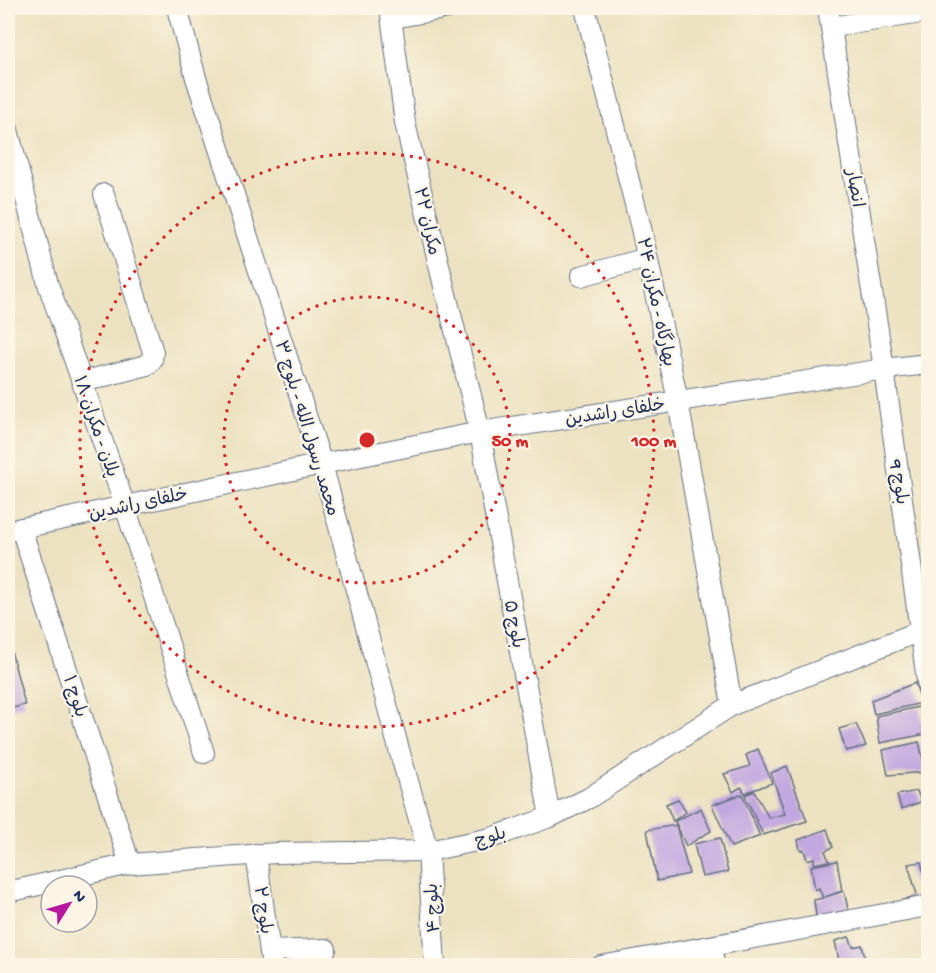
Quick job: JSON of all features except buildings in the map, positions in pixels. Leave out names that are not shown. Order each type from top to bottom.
[{"type":"street","name":"محمد رسول الله - بلوچ ۳","points":[[177,8],[204,100],[322,464],[400,753],[429,851]]},
{"type":"street","points":[[392,13],[449,8]]},
{"type":"street","name":"بهارگاه - مکران ۲۴","points":[[585,8],[647,258],[678,401],[732,705]]},
{"type":"street","points":[[830,17],[928,12]]},
{"type":"street","name":"مکران ۲۲","points":[[392,13],[405,123],[480,432]]},
{"type":"street","name":"انصار","points":[[830,17],[884,369]]},
{"type":"street","name":"پلان - مکران ۱۸","points":[[8,130],[48,284],[125,506],[204,753]]},
{"type":"street","points":[[82,382],[147,365],[152,360],[153,352],[104,194]]},
{"type":"street","points":[[581,276],[647,258]]},
{"type":"street","name":"خلفای راشدین","points":[[14,530],[480,432],[928,364]]},
{"type":"street","name":"بلوچ 9","points":[[884,369],[925,630]]},
{"type":"street","name":"بلوچ ۵","points":[[480,432],[550,817]]},
{"type":"street","name":"بلوچ ۱","points":[[14,530],[130,864]]},
{"type":"street","points":[[925,630],[928,687]]},
{"type":"street","name":"بلوچ","points":[[8,892],[130,864],[276,852],[429,851],[491,838],[550,817],[589,798],[732,705],[925,630]]},
{"type":"street","name":"بلوچ ۴","points":[[429,851],[435,966]]},
{"type":"street","name":"بلوچ ۲","points":[[256,854],[271,958]]},
{"type":"street","points":[[601,966],[928,906]]},
{"type":"street","points":[[710,946],[715,966]]},
{"type":"street","points":[[271,958],[326,949]]}]
